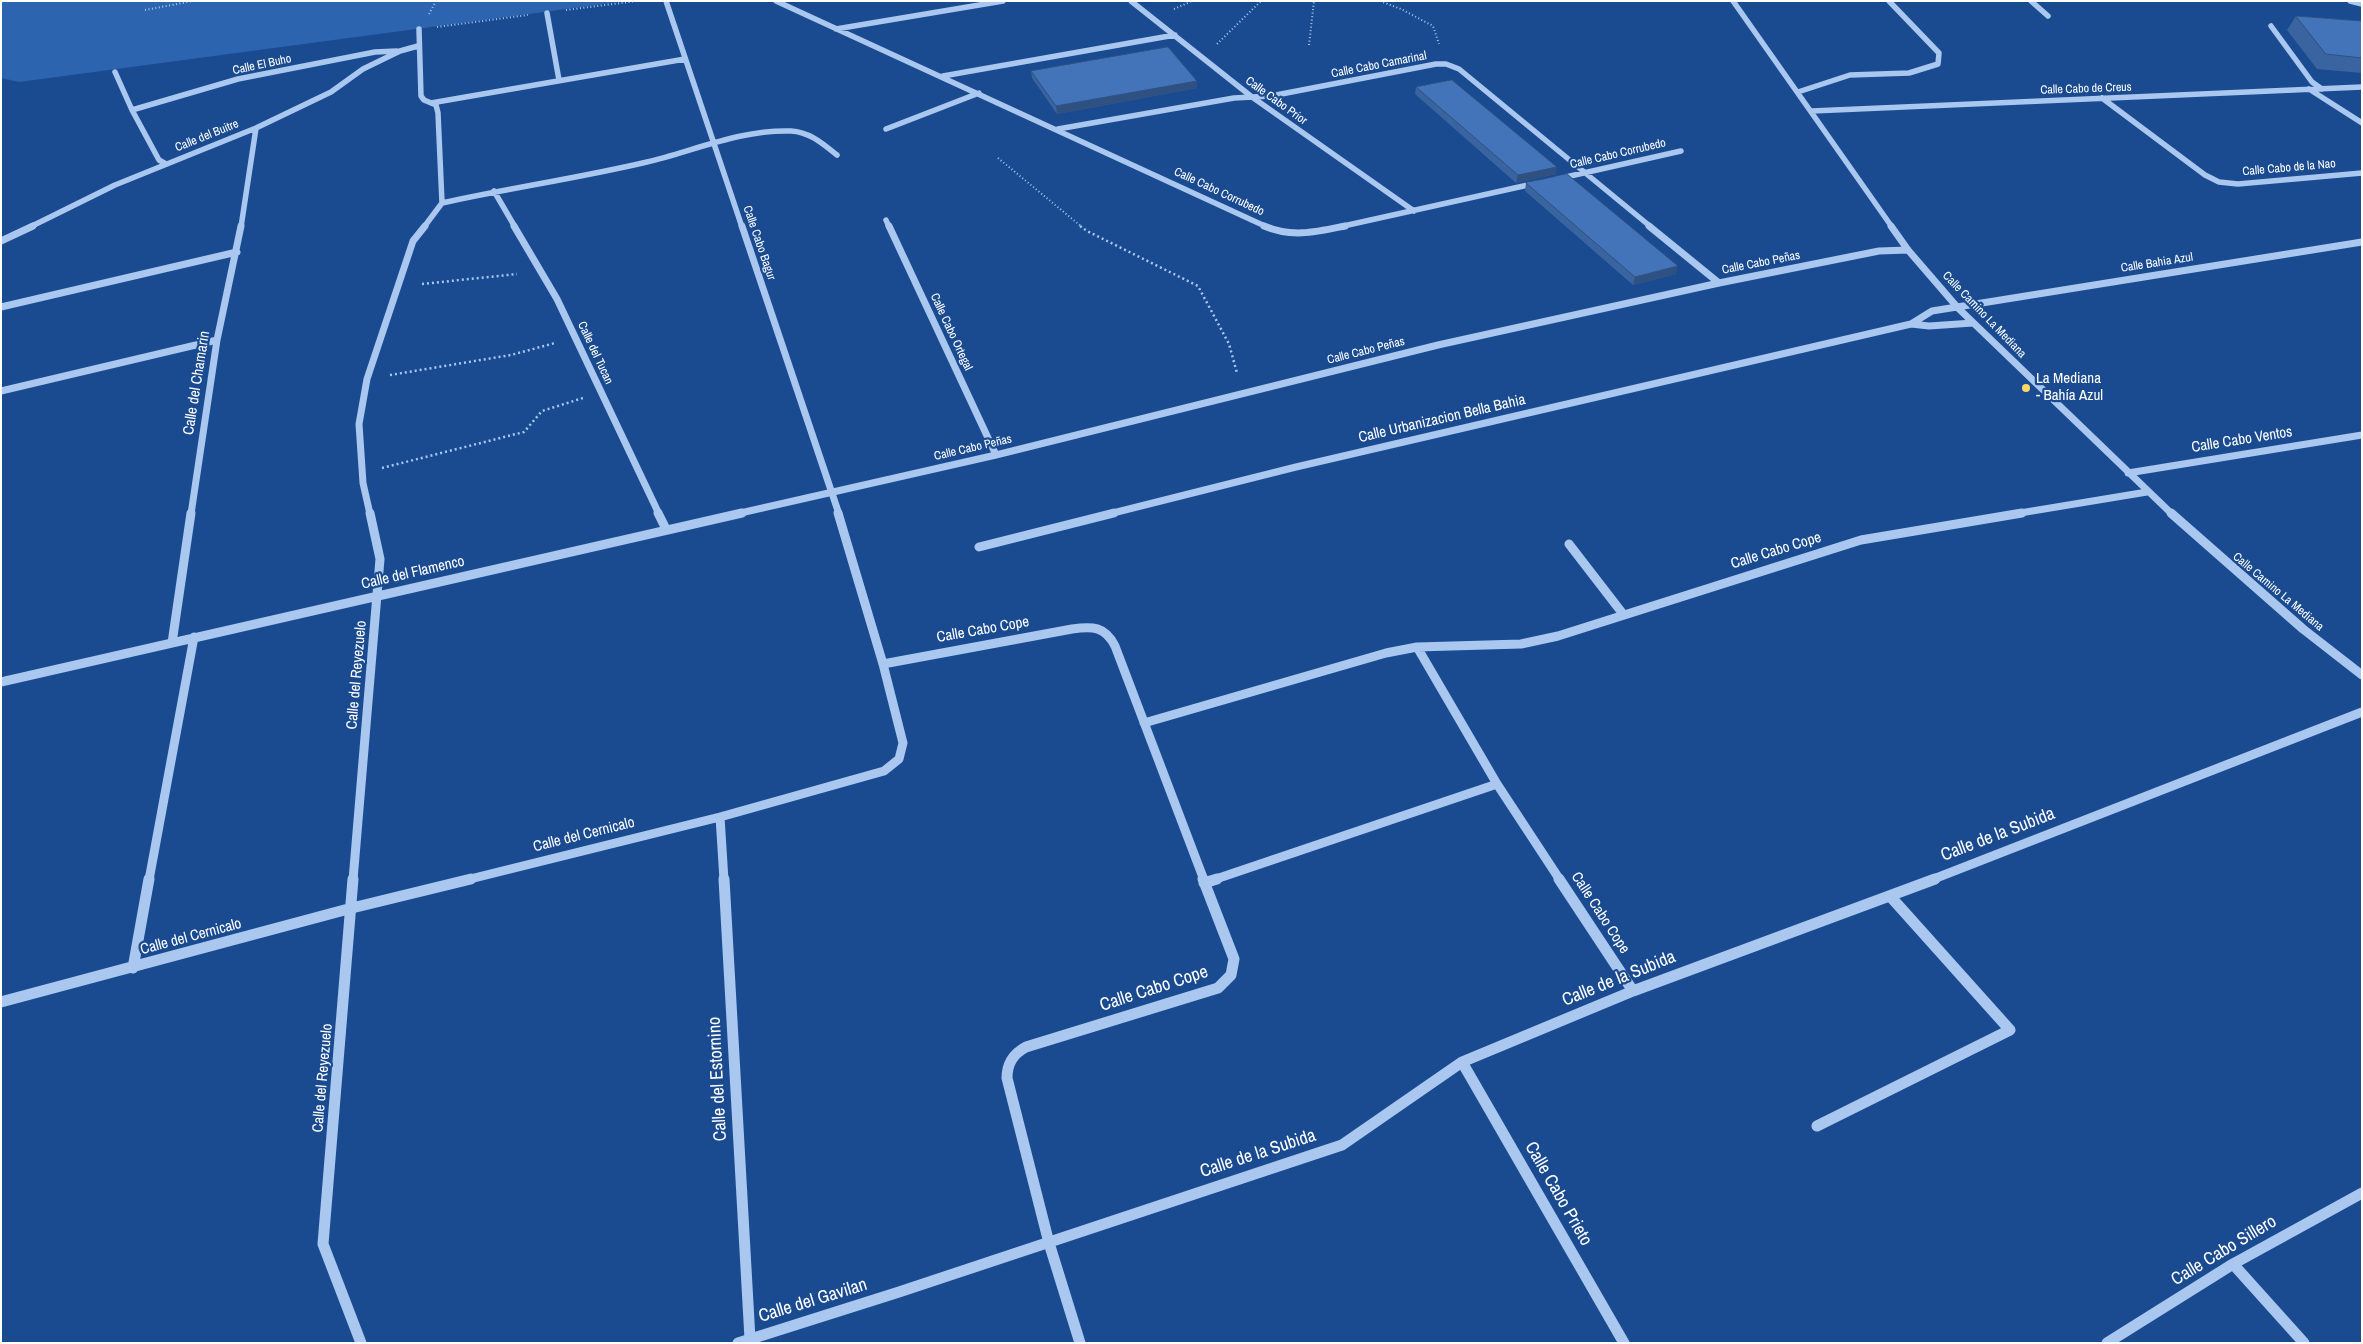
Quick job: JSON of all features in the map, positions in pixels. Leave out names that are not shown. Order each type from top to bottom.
[{"type":"street","name":"Calle Cabo Bagur","points":[[666,1],[832,491]]},
{"type":"street","name":"Calle Cabo Corrubedo","points":[[776,1],[943,76],[1278,232],[1311,233],[1681,151]]},
{"type":"street","points":[[836,29],[1003,1]]},
{"type":"street","name":"Calle Cabo Prior","points":[[1131,1],[1252,98],[1414,211]]},
{"type":"street","name":"Calle Camino La Mediana","points":[[1733,1],[1908,250],[1957,306],[2147,492],[2296,623],[2362,675]]},
{"type":"street","points":[[1798,92],[1836,78],[1858,74],[1914,71],[1931,68],[1938,64],[1940,59],[1934,48],[1888,1]]},
{"type":"street","points":[[2031,1],[2048,16]]},
{"type":"street","points":[[2350,1],[2362,4]]},
{"type":"street","points":[[547,13],[560,80]]},
{"type":"street","points":[[2271,26],[2312,82],[2322,89]]},
{"type":"street","points":[[419,30],[421,96],[424,100],[436,105],[438,113],[442,203],[494,191],[647,162],[768,132],[792,131],[812,135],[837,155]]},
{"type":"street","points":[[943,76],[1175,35]]},
{"type":"street","name":"Calle del Buitre","points":[[1,241],[115,185],[256,128],[331,92],[363,69],[400,51],[418,46]]},
{"type":"street","name":"Calle El Buho","points":[[132,110],[238,79],[375,52],[400,51]]},
{"type":"street","points":[[430,103],[685,58]]},
{"type":"street","name":"Calle Cabo Camarinal","points":[[1058,129],[1234,98],[1252,98],[1436,64],[1446,64],[1459,69],[1719,283]]},
{"type":"street","points":[[115,72],[132,110],[159,160],[166,164]]},
{"type":"street","name":"Calle Cabo de Creus","points":[[1812,111],[2362,87]]},
{"type":"street","points":[[2309,89],[2362,122]]},
{"type":"street","points":[[886,130],[979,93]]},
{"type":"street","name":"Calle Cabo de la Nao","points":[[2102,98],[2219,182],[2238,184],[2362,173]]},
{"type":"street","name":"Calle del Chamarin","points":[[172,643],[217,340],[237,252],[256,128]]},
{"type":"street","name":"Calle del Tucan","points":[[494,191],[557,298],[666,529]]},
{"type":"street","name":"Calle del Reyezuelo","points":[[361,1343],[323,1244],[380,559],[362,473],[359,424],[367,379],[413,241],[442,203]]},
{"type":"street","name":"Calle Cabo Ortegal","points":[[886,220],[996,455]]},
{"type":"street","name":"Calle Bahia Azul","points":[[1957,306],[2362,242]]},
{"type":"street","name":"Calle Cabo Peñas","points":[[832,491],[996,455],[1438,345],[1719,283],[1879,251],[1908,250]]},
{"type":"street","points":[[1,307],[237,252]]},
{"type":"street","name":"Calle Urbanizacion Bella Bahia","points":[[979,547],[1296,467],[1911,324],[1932,311],[1957,306]]},
{"type":"street","name":"Calle Urbanizacion Bella Bahia","points":[[1911,324],[1929,326],[1973,323]]},
{"type":"street","points":[[1,392],[217,340]]},
{"type":"street","name":"Calle Cabo Ventos","points":[[2128,473],[2362,435]]},
{"type":"street","name":"Calle del Flamenco","points":[[1,682],[832,491]]},
{"type":"street","name":"Calle del Cernicalo","points":[[1,1002],[352,908],[720,817],[884,771],[893,766],[899,759],[903,743],[883,664],[832,491]]},
{"type":"street","name":"Calle Cabo Cope","points":[[1144,723],[1386,652],[1417,647],[1521,644],[1558,636],[1861,540],[2147,492]]},
{"type":"street","points":[[1569,544],[1623,614]]},
{"type":"street","name":"Calle Cabo Cope","points":[[883,664],[1072,629],[1103,628],[1111,636],[1234,959],[1234,967],[1226,983],[1209,992],[1026,1047],[1019,1050],[1009,1063],[1008,1078],[1049,1243]]},
{"type":"street","points":[[133,968],[194,637]]},
{"type":"street","name":"Calle Cabo Cope","points":[[1417,647],[1497,784],[1633,991]]},
{"type":"street","name":"Calle de la Subida","points":[[899,1292],[1342,1145],[1462,1062],[1633,991],[1890,896],[2362,712]]},
{"type":"street","points":[[1204,883],[1497,784]]},
{"type":"street","name":"Calle del Estornino","points":[[720,817],[744,1341]]},
{"type":"street","points":[[1817,1126],[2010,1030],[1890,896]]},
{"type":"street","name":"Calle Cabo Prieto","points":[[1462,1062],[1624,1343]]},
{"type":"street","name":"Calle Cabo Sillero","points":[[2107,1343],[2233,1264],[2362,1193]]},
{"type":"street","points":[[1049,1243],[1080,1343]]},
{"type":"street","points":[[2233,1264],[2304,1343]]},
{"type":"street","name":"Calle del Gavilan","points":[[744,1341],[899,1292]]},
{"type":"path","points":[[145,10],[193,1]]},
{"type":"path","points":[[1203,57],[1262,1]]},
{"type":"path","points":[[1309,44],[1314,1]]},
{"type":"path","points":[[1380,1],[1401,9],[1433,26],[1446,64]]},
{"type":"path","points":[[998,158],[1087,231],[1198,286],[1229,344],[1242,393]]},
{"type":"path","points":[[399,286],[541,272]]},
{"type":"path","points":[[367,379],[511,355],[576,338]]},
{"type":"path","points":[[362,473],[524,432],[542,411],[601,393]]},
{"type":"shaded area","points":[[1,1],[626,1],[19,82],[1,78]]},
{"type":"building","points":[[2296,16],[2362,21],[2362,58],[2326,54]]},
{"type":"building","points":[[1168,47],[1197,81],[1056,106],[1031,71]]},
{"type":"building","points":[[1452,80],[1557,167],[1518,175],[1416,87]]},
{"type":"building","points":[[1567,174],[1678,266],[1635,277],[1526,183]]},
{"type":"place","name":"La Mediana - Bahía Azul","points":[[2026,388]]}]
